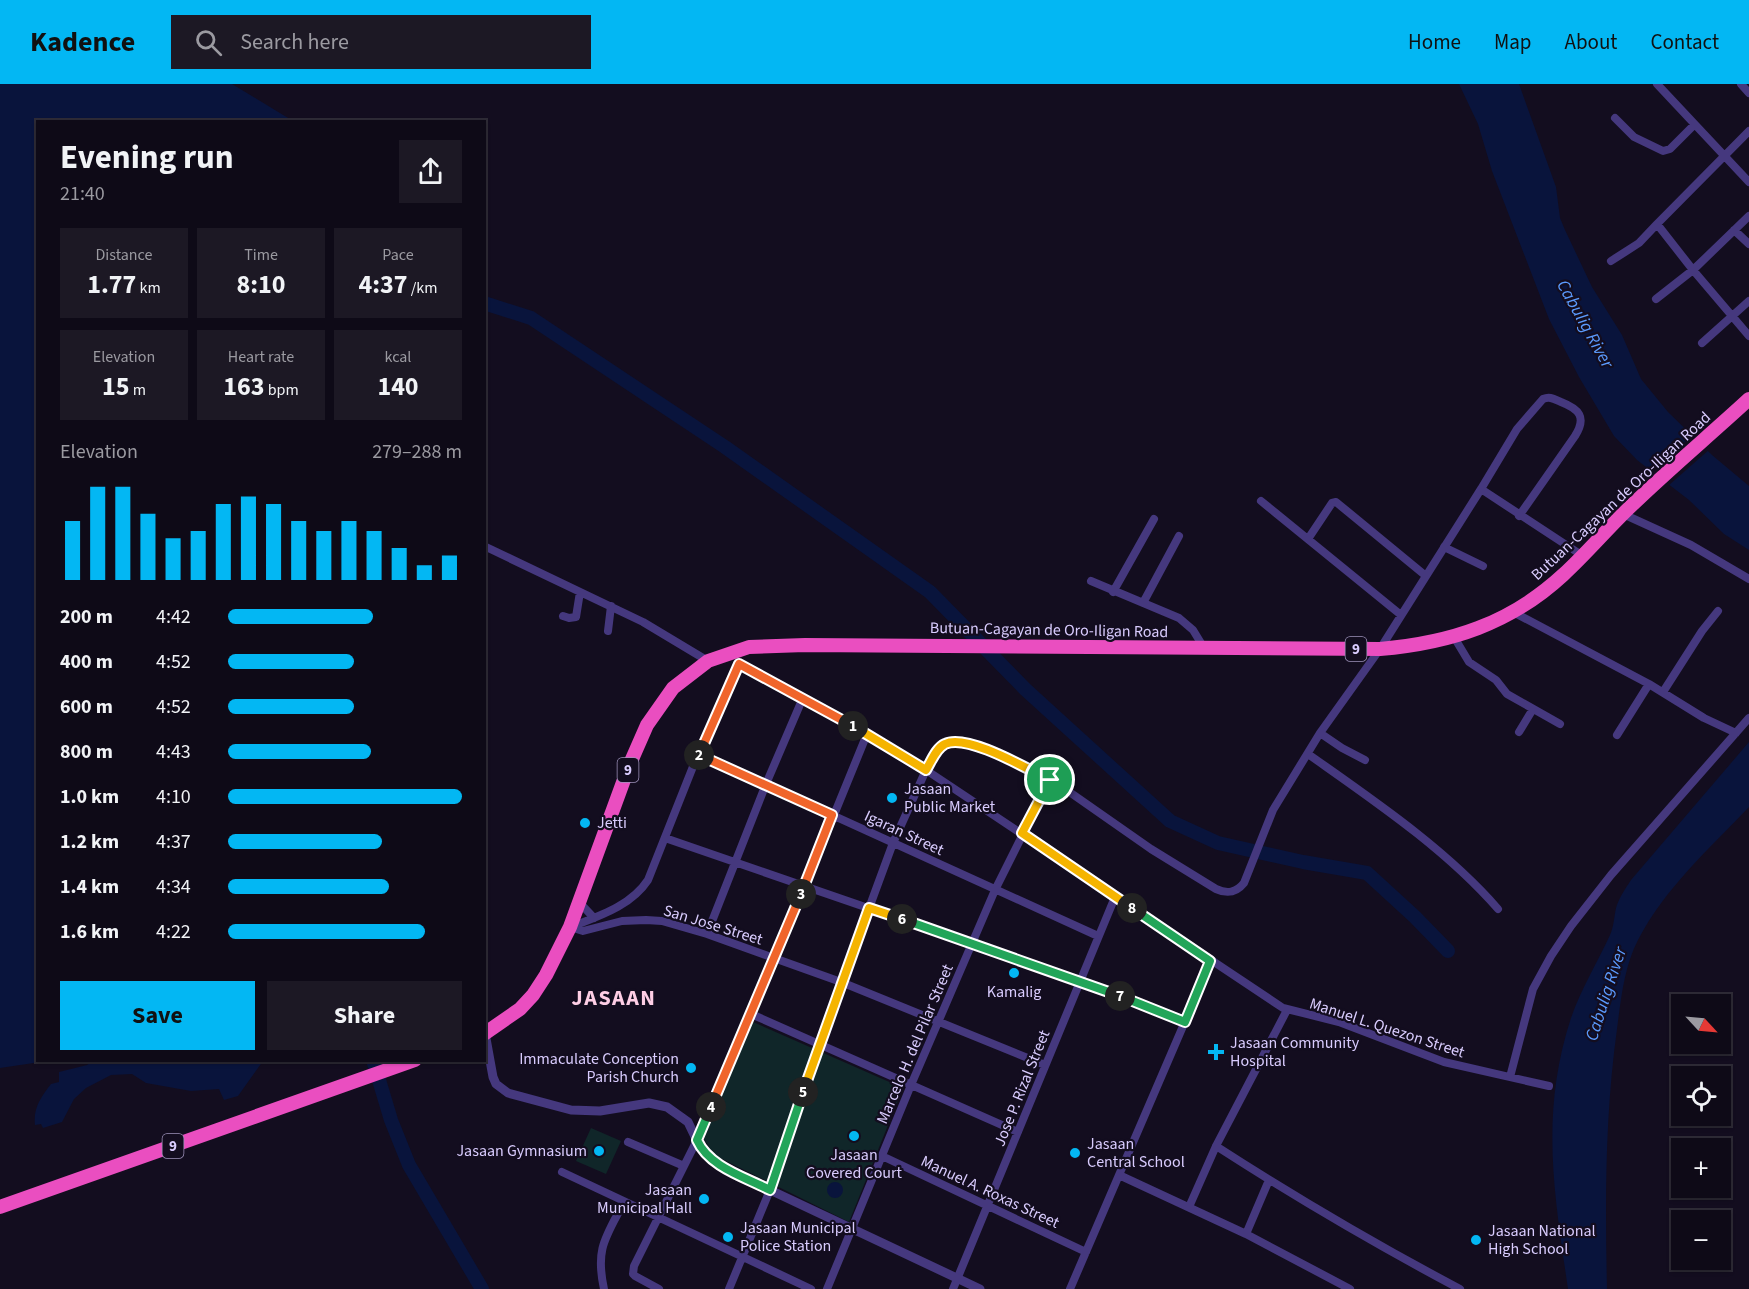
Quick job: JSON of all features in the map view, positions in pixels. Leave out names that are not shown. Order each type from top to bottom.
[{"type":"highway","name":"Butuan-Cagayan de Oro-Iligan Road","points":[[486,1032],[510,1017],[532,995],[557,956],[570,927],[629,766],[647,725],[673,688],[708,661],[736,657],[762,646],[873,644],[1380,649],[1410,646],[1454,637],[1481,628],[1513,612],[1545,591],[1583,556],[1628,509],[1749,399]]},
{"type":"highway","name":"9","points":[[0,1207],[409,1062]]},
{"type":"street","points":[[1657,84],[1749,182]]},
{"type":"street","points":[[1741,84],[1749,93]]},
{"type":"street","points":[[1615,118],[1634,137],[1663,151],[1670,149],[1694,124]]},
{"type":"street","points":[[1611,261],[1640,243],[1749,130]]},
{"type":"street","points":[[1656,299],[1693,270],[1749,216]]},
{"type":"street","points":[[1658,224],[1693,270],[1749,336]]},
{"type":"street","points":[[1734,230],[1749,244]]},
{"type":"street","points":[[1702,343],[1749,301]]},
{"type":"street","points":[[729,1289],[770,1190],[819,1044],[893,843],[926,770],[940,748],[945,744],[957,742],[1001,755],[1068,790],[1151,849],[1216,890],[1230,892],[1240,887],[1273,810],[1320,733],[1380,649],[1517,429],[1543,399],[1552,398],[1576,408],[1581,417],[1578,431],[1519,516]]},
{"type":"street","points":[[1481,489],[1583,556]]},
{"type":"street","points":[[1261,501],[1401,615]]},
{"type":"street","points":[[1308,539],[1329,507],[1336,502],[1426,576]]},
{"type":"street","points":[[1628,509],[1749,579]]},
{"type":"street","points":[[1113,592],[1154,519]]},
{"type":"street","points":[[1143,603],[1179,536]]},
{"type":"street","points":[[486,547],[666,634],[708,661]]},
{"type":"street","points":[[1444,547],[1483,566]]},
{"type":"street","points":[[1091,580],[1113,592],[1179,618],[1190,627],[1204,648]]},
{"type":"street","points":[[563,616],[576,617],[580,592]]},
{"type":"street","points":[[608,631],[611,606]]},
{"type":"street","points":[[1663,692],[1702,631],[1718,611]]},
{"type":"street","points":[[1513,612],[1649,684],[1704,718],[1737,733]]},
{"type":"street","points":[[1454,637],[1469,662],[1499,683],[1507,694],[1560,724]]},
{"type":"street","points":[[570,927],[628,902],[641,891],[648,880],[736,657]]},
{"type":"street","name":"Manuel L. Quezon Street","points":[[736,657],[802,700],[867,734],[926,770],[1210,961],[1287,1010],[1328,1018],[1444,1062],[1549,1086]]},
{"type":"street","points":[[1617,735],[1649,684]]},
{"type":"street","points":[[707,934],[802,700]]},
{"type":"street","points":[[1520,732],[1533,709]]},
{"type":"street","points":[[1510,1077],[1533,989],[1561,941],[1611,876],[1749,718]]},
{"type":"street","points":[[1320,733],[1365,760]]},
{"type":"street","points":[[659,1289],[633,1274],[634,1266],[697,1140],[867,734]]},
{"type":"street","name":"Igaran Street","points":[[698,754],[1098,936]]},
{"type":"street","points":[[1308,754],[1432,847],[1486,895],[1498,909]]},
{"type":"street","name":"Marcelo H. del Pilar Street","points":[[827,1289],[995,890],[1050,780]]},
{"type":"street","points":[[665,838],[1080,981],[1185,1022]]},
{"type":"street","name":"Jose P. Rizal Street","points":[[953,1289],[1115,897]]},
{"type":"street","points":[[579,902],[594,918]]},
{"type":"street","name":"San Jose Street","points":[[570,927],[583,931],[622,921],[646,920],[662,921],[707,934],[841,982],[1045,1065]]},
{"type":"street","points":[[1070,1289],[1210,961]]},
{"type":"street","points":[[1189,1207],[1216,1146],[1287,1010]]},
{"type":"street","points":[[751,1014],[1018,1132]]},
{"type":"street","points":[[486,1038],[493,1077],[496,1084],[508,1093],[586,1112],[658,1104],[688,1122],[701,1149],[716,1162],[770,1190],[980,1289]]},
{"type":"street","points":[[628,1142],[684,1166]]},
{"type":"street","points":[[1216,1146],[1398,1256],[1460,1289]]},
{"type":"street","name":"Manuel A. Roxas Street","points":[[882,1156],[1086,1252]]},
{"type":"street","points":[[562,1172],[811,1289]]},
{"type":"street","points":[[1119,1175],[1246,1234],[1350,1289]]},
{"type":"street","points":[[1246,1234],[1269,1180]]},
{"type":"street","points":[[604,1289],[599,1257],[624,1202]]},
{"type":"green space","points":[[753,1022],[903,1088],[849,1222],[714,1155],[704,1139]]},
{"type":"green space","name":"Jasaan Gymnasium","points":[[591,1128],[621,1141],[606,1174],[576,1161]]},
{"type":"water","points":[[0,84],[232,84],[291,120],[36,120],[36,1062],[40,1062],[0,1068]]},
{"type":"water","name":"Cabulig River","points":[[1459,84],[1519,84],[1556,187],[1560,218],[1592,287],[1622,335],[1641,379],[1668,412],[1712,455],[1749,486],[1749,550],[1724,534],[1689,500],[1637,460],[1614,436],[1579,377],[1549,319],[1492,171],[1478,124]]},
{"type":"water","name":"Cabulig River","points":[[1749,742],[1749,807],[1674,886],[1649,921],[1629,961],[1620,1006],[1610,1094],[1606,1191],[1607,1289],[1568,1289],[1558,1220],[1553,1120],[1555,1087],[1561,1053],[1571,1018],[1584,986],[1610,935],[1620,897],[1631,880]]},
{"type":"water","points":[[92,1062],[262,1062],[238,1096],[224,1100],[219,1089],[191,1091],[146,1083],[132,1074],[111,1075],[86,1088],[74,1099],[62,1122],[43,1128],[41,1124],[35,1125],[38,1103],[51,1084],[59,1082],[59,1072]]},
{"type":"water","points":[[835,1182],[841,1184],[843,1190],[841,1196],[835,1198],[829,1196],[827,1190],[829,1184]]},
{"type":"pier","points":[[1695,433],[1710,449],[1668,486],[1650,473]]},
{"type":"waterway","points":[[486,304],[531,318],[725,447],[930,592],[1025,689],[1170,821],[1218,843],[1303,862],[1367,873],[1448,951]]},
{"type":"waterway","points":[[374,1062],[391,1120],[409,1165],[482,1289]]},
{"type":"place","name":"Jasaan Public Market","points":[[892,798]]},
{"type":"place","name":"Jetti","points":[[585,823]]},
{"type":"place","name":"Kamalig","points":[[1014,973]]},
{"type":"place","name":"Jasaan Community Hospital","points":[[1216,1052]]},
{"type":"place","name":"Immaculate Conception Parish Church","points":[[691,1068]]},
{"type":"place","name":"Jasaan Covered Court","points":[[854,1136]]},
{"type":"place","name":"Jasaan Gymnasium","points":[[599,1151]]},
{"type":"place","name":"Jasaan Central School","points":[[1075,1153]]},
{"type":"place","name":"Jasaan Municipal Hall","points":[[704,1199]]},
{"type":"place","name":"Jasaan Municipal Police Station","points":[[728,1237]]},
{"type":"place","name":"Jasaan National High School","points":[[1476,1240]]},
{"type":"district","name":"JASAAN","points":[[614,998]]},
{"type":"route","points":[[739,664],[867,734],[926,770],[940,748],[945,744],[957,742],[1001,755],[1050,780],[1022,833],[1210,961],[1185,1022],[1080,981],[869,908],[819,1044],[770,1190],[707,1156],[697,1140],[805,886],[832,815],[698,754],[739,664]]}]
